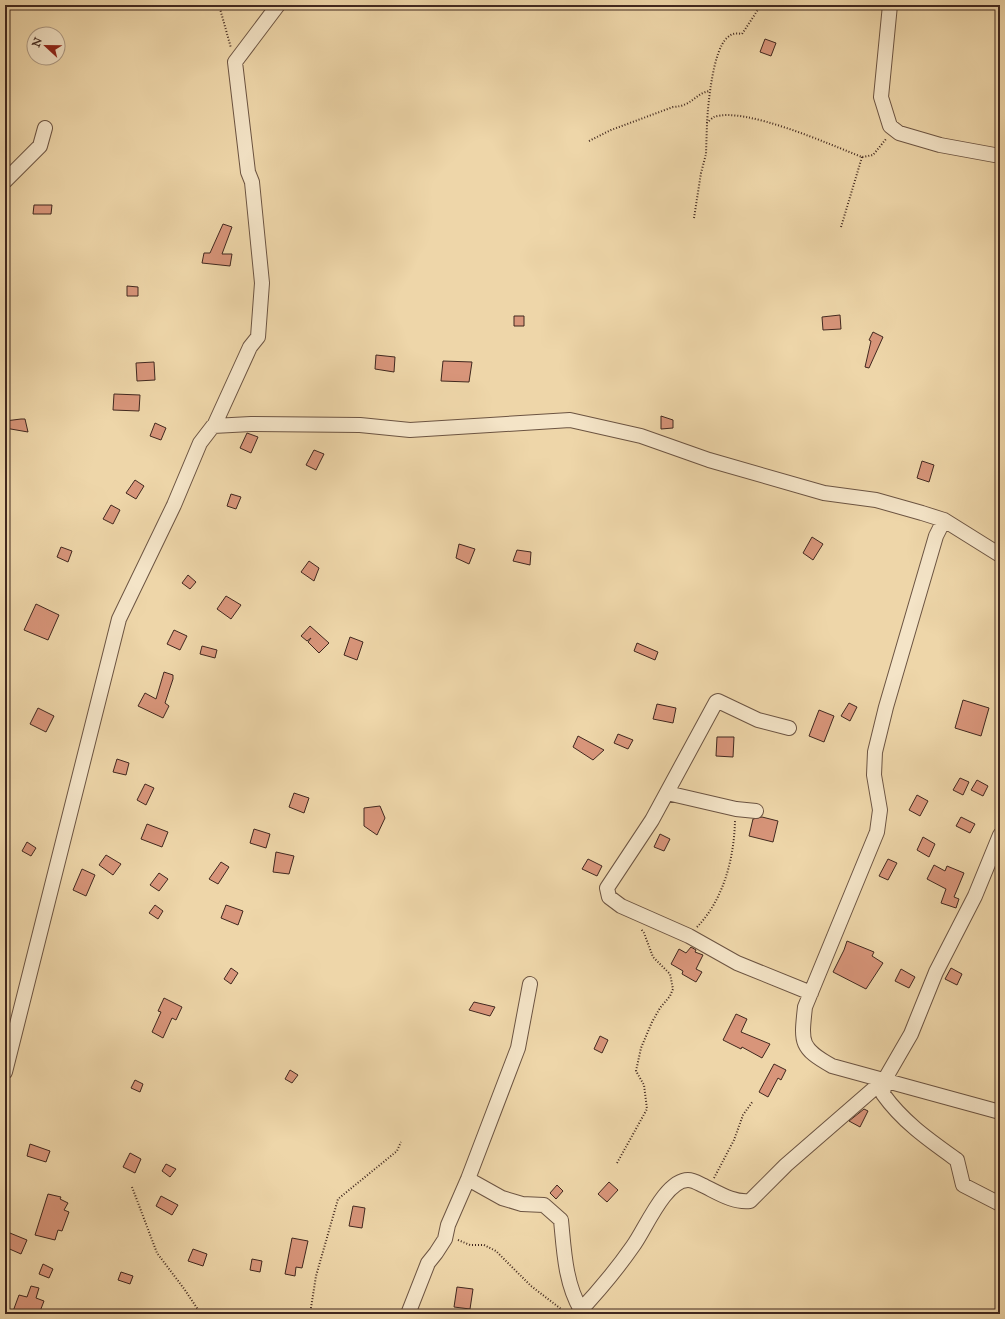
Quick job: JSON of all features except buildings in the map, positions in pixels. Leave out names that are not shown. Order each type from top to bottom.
[{"type":"street","points":[[5,1072],[120,619],[174,505],[200,443],[214,426],[250,347],[258,337],[262,283],[252,182],[248,172],[235,62],[278,5]]},
{"type":"street","points":[[890,5],[881,97],[890,126],[899,133],[940,144],[1000,156]]},
{"type":"street","points":[[5,182],[40,146],[45,128]]},
{"type":"street","points":[[214,426],[251,424],[360,425],[410,430],[570,420],[641,436],[709,460],[824,493],[876,500],[944,520],[1000,555]]},
{"type":"street","points":[[944,520],[936,536],[886,708],[875,752],[874,775],[880,810],[877,832],[805,1007],[802,1037],[812,1055],[832,1066],[1000,1112]]},
{"type":"street","points":[[789,728],[758,720],[718,701],[716,702],[652,820],[607,888],[609,897],[621,906],[689,936],[737,963],[811,993]]},
{"type":"street","points":[[667,793],[736,809],[756,811]]},
{"type":"street","points":[[576,1312],[634,1245],[649,1216],[667,1193],[681,1181],[690,1180],[733,1200],[743,1202],[750,1201],[786,1165],[885,1080],[911,1034],[936,972],[975,896],[1000,835]]},
{"type":"street","points":[[408,1314],[425,1268],[436,1254],[448,1231],[448,1226],[468,1179],[518,1048],[530,984]]},
{"type":"street","points":[[885,1080],[883,1094],[892,1106],[916,1131],[957,1160],[963,1185],[1000,1204]]},
{"type":"street","points":[[468,1179],[502,1198],[522,1204],[544,1205],[561,1220],[565,1256],[576,1312]]},
{"type":"path","points":[[219,5],[235,62]]},
{"type":"path","points":[[694,218],[697,211],[701,173],[706,154],[710,91],[717,59],[726,38],[733,33],[742,34],[761,5]]},
{"type":"path","points":[[589,141],[611,130],[673,106],[684,106],[704,92],[710,91]]},
{"type":"path","points":[[707,122],[714,117],[732,116],[756,119],[782,126],[862,158],[873,155],[889,134],[890,126]]},
{"type":"path","points":[[841,227],[862,158]]},
{"type":"path","points":[[689,936],[708,916],[724,883],[735,838],[736,809]]},
{"type":"path","points":[[617,1163],[647,1109],[644,1085],[636,1072],[641,1048],[652,1022],[660,1008],[670,996],[673,989],[670,974],[653,957],[644,933],[639,927]]},
{"type":"path","points":[[709,1189],[734,1140],[743,1115],[753,1101]]},
{"type":"path","points":[[310,1314],[316,1276],[338,1199],[397,1151],[401,1142]]},
{"type":"path","points":[[132,1187],[157,1252],[185,1290],[196,1308],[203,1314]]},
{"type":"path","points":[[448,1231],[457,1239],[470,1245],[484,1245],[496,1251],[531,1286],[564,1312],[576,1312]]}]
